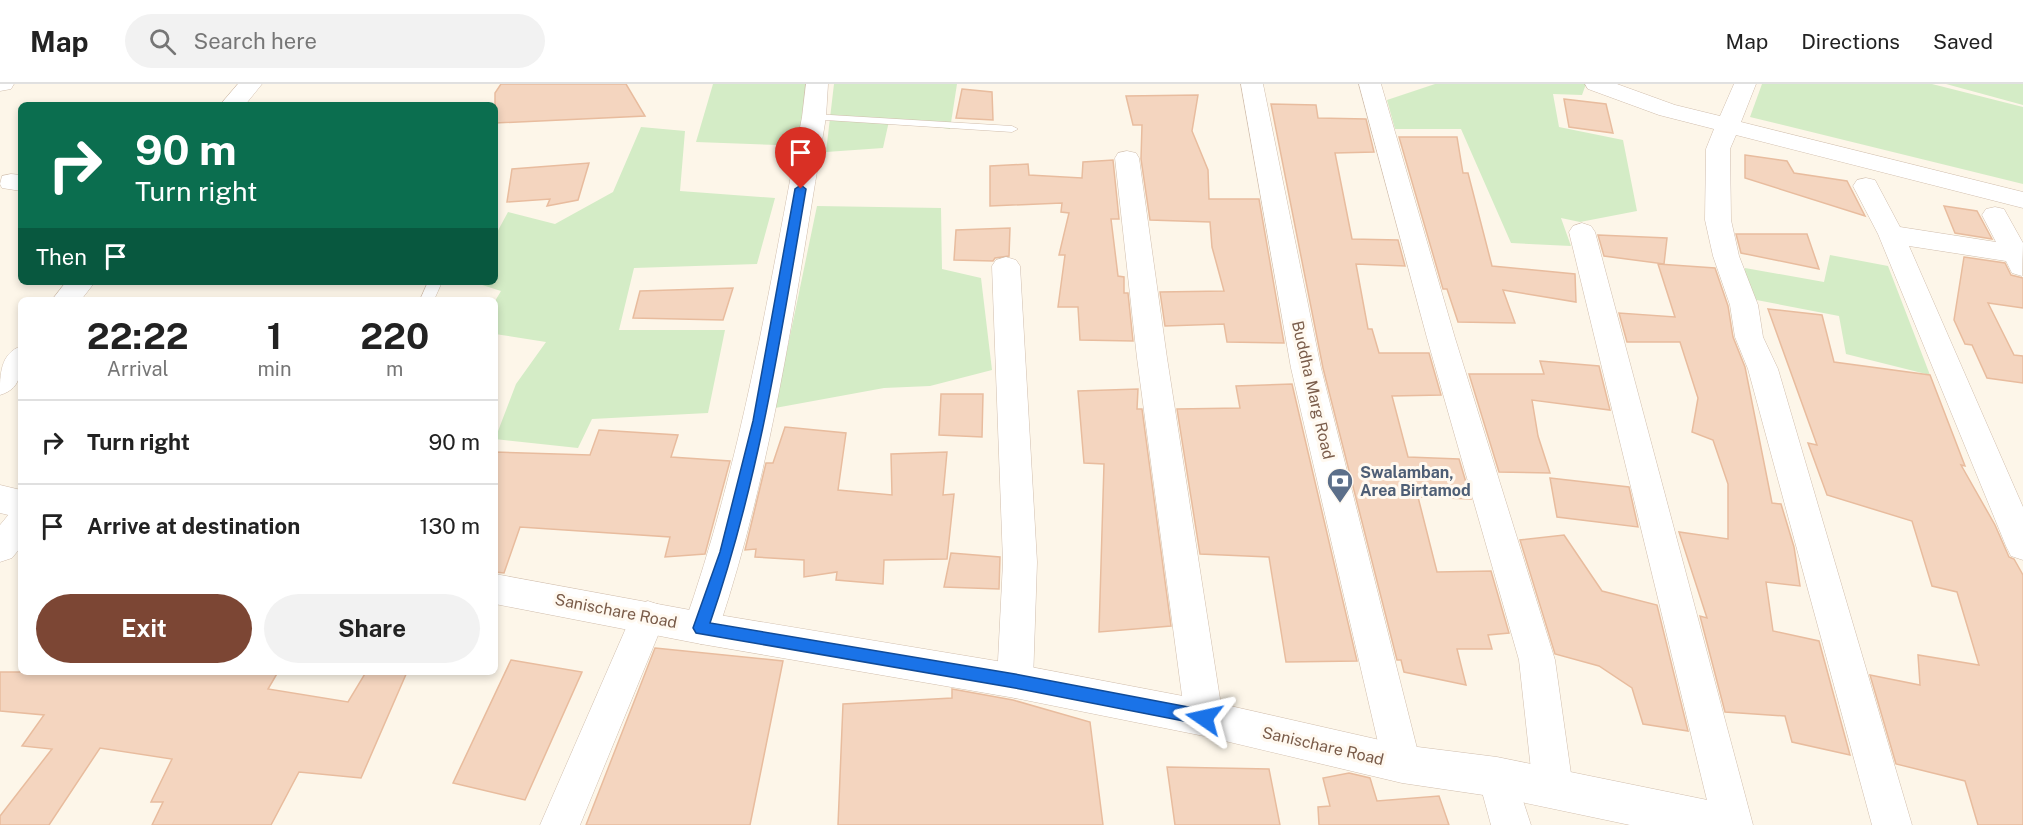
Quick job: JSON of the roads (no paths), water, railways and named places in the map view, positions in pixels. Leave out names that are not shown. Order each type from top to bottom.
[{"type":"street","points":[[235,102],[251,84]]},
{"type":"street","points":[[701,628],[727,552],[759,421],[814,117],[817,84]]},
{"type":"street","name":"Buddha Marg Road","points":[[1252,84],[1306,368],[1402,764]]},
{"type":"street","points":[[1370,84],[1441,338],[1460,395],[1537,660],[1553,788]]},
{"type":"street","points":[[1596,84],[1667,110],[2023,200]]},
{"type":"street","points":[[1745,84],[1718,148],[1718,220],[1726,256],[1744,305],[1749,337],[1763,369],[1892,825]]},
{"type":"street","points":[[1127,158],[1152,358],[1204,718]]},
{"type":"street","points":[[1866,186],[1891,234],[2023,546]]},
{"type":"street","points":[[1995,215],[2019,261]]},
{"type":"street","points":[[1582,232],[1733,825]]},
{"type":"street","points":[[1891,234],[2019,261]]},
{"type":"street","points":[[1006,266],[1020,562],[1015,681]]},
{"type":"street","points":[[68,297],[78,285]]},
{"type":"street","points":[[0,384],[18,361]]},
{"type":"street","points":[[0,499],[18,503]]},
{"type":"street","points":[[0,548],[18,527]]},
{"type":"street","name":"Sanischare Road","points":[[498,590],[648,616],[701,628],[1015,681],[1204,718],[1402,764],[1497,777],[1727,825]]},
{"type":"street","points":[[560,825],[648,616]]},
{"type":"street","points":[[1497,777],[1511,825]]},
{"type":"lane","points":[[814,117],[1012,129]]},
{"type":"place","name":"Swalamban, Area Birtamod","points":[[1340,504]]}]
